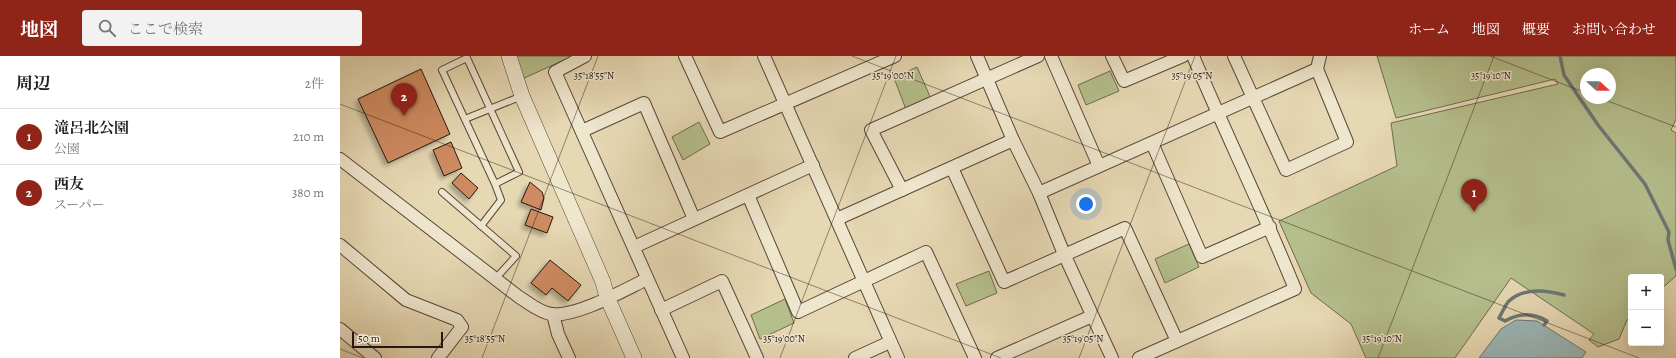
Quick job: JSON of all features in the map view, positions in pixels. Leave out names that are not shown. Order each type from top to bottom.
[{"type":"street","points":[[509,56],[522,96],[603,282],[606,297],[634,358]]},
{"type":"street","points":[[585,56],[555,72],[683,358]]},
{"type":"street","points":[[685,56],[720,132],[786,105],[895,56]]},
{"type":"street","points":[[764,56],[838,219],[898,358]]},
{"type":"street","points":[[977,56],[1013,140],[1039,193],[1064,254],[1112,358]]},
{"type":"street","points":[[902,190],[871,130],[1038,56]]},
{"type":"street","points":[[1051,56],[1099,166]]},
{"type":"street","points":[[1112,56],[1124,82],[1183,56]]},
{"type":"street","points":[[1139,358],[1295,289],[1270,227],[1217,113],[1193,56]]},
{"type":"street","points":[[1234,56],[1286,170],[1347,142],[1317,69],[1320,56]]},
{"type":"street","points":[[1039,193],[1317,69]]},
{"type":"street","points":[[582,131],[644,103],[694,219]]},
{"type":"street","points":[[838,219],[1013,140]]},
{"type":"street","points":[[1152,143],[1202,257],[1270,227]]},
{"type":"street","points":[[340,159],[519,296],[542,311],[553,314],[570,313],[647,279]]},
{"type":"street","points":[[634,247],[813,165]]},
{"type":"street","points":[[952,168],[1004,282],[1125,228],[1177,341]]},
{"type":"street","points":[[748,195],[798,312],[926,252],[974,358]]},
{"type":"street","points":[[340,245],[406,300],[457,320],[462,327],[438,358]]},
{"type":"street","points":[[661,310],[722,281],[757,358]]},
{"type":"street","points":[[553,314],[558,334],[569,358]]},
{"type":"street","points":[[997,358],[1092,316]]},
{"type":"street","points":[[340,330],[374,358]]},
{"type":"street","points":[[856,358],[890,342]]},
{"type":"lane","points":[[481,226],[501,200],[442,70],[467,58],[519,172],[495,184]]},
{"type":"lane","points":[[465,119],[522,96]]},
{"type":"lane","points":[[442,192],[516,256],[496,278]]},
{"type":"green space","points":[[514,56],[573,56],[522,79]]},
{"type":"green space","points":[[1377,56],[1676,56],[1676,119],[1671,130],[1676,133],[1676,276],[1664,286],[1664,274],[1628,274],[1628,319],[1619,339],[1598,347],[1589,340],[1594,334],[1511,278],[1455,358],[1366,358],[1351,324],[1311,293],[1279,221],[1397,166],[1391,123],[1558,84],[1555,79],[1396,118]]},
{"type":"green space","points":[[917,67],[932,101],[907,112],[894,78]]},
{"type":"green space","points":[[1110,71],[1119,91],[1086,105],[1078,85]]},
{"type":"green space","points":[[699,122],[710,144],[683,160],[672,137]]},
{"type":"green space","points":[[1189,244],[1199,267],[1165,283],[1155,259]]},
{"type":"green space","points":[[989,271],[997,293],[966,306],[956,284]]},
{"type":"green space","points":[[785,299],[794,323],[760,339],[751,315]]},
{"type":"water","points":[[1516,320],[1537,321],[1586,352],[1582,358],[1479,358],[1501,329]]},
{"type":"building","points":[[421,69],[450,134],[388,163],[358,99]]},
{"type":"building","points":[[451,142],[462,168],[444,176],[433,150]]},
{"type":"building","points":[[461,173],[478,188],[469,199],[452,183]]},
{"type":"building","points":[[530,182],[542,192],[544,198],[541,210],[521,202]]},
{"type":"building","points":[[531,209],[553,217],[547,233],[525,225]]},
{"type":"building","points":[[550,260],[581,285],[568,301],[552,288],[546,295],[531,283]]},
{"type":"waterway","points":[[1560,56],[1564,75],[1598,125],[1645,184],[1669,232],[1668,240],[1676,269]]},
{"type":"waterway","points":[[1544,325],[1547,321],[1531,315],[1516,316],[1505,321],[1499,318],[1509,301],[1521,293],[1543,291],[1564,295]]},
{"type":"place","name":"西友","points":[[404,116]]},
{"type":"place","name":"滝呂北公園","points":[[1474,212]]}]
